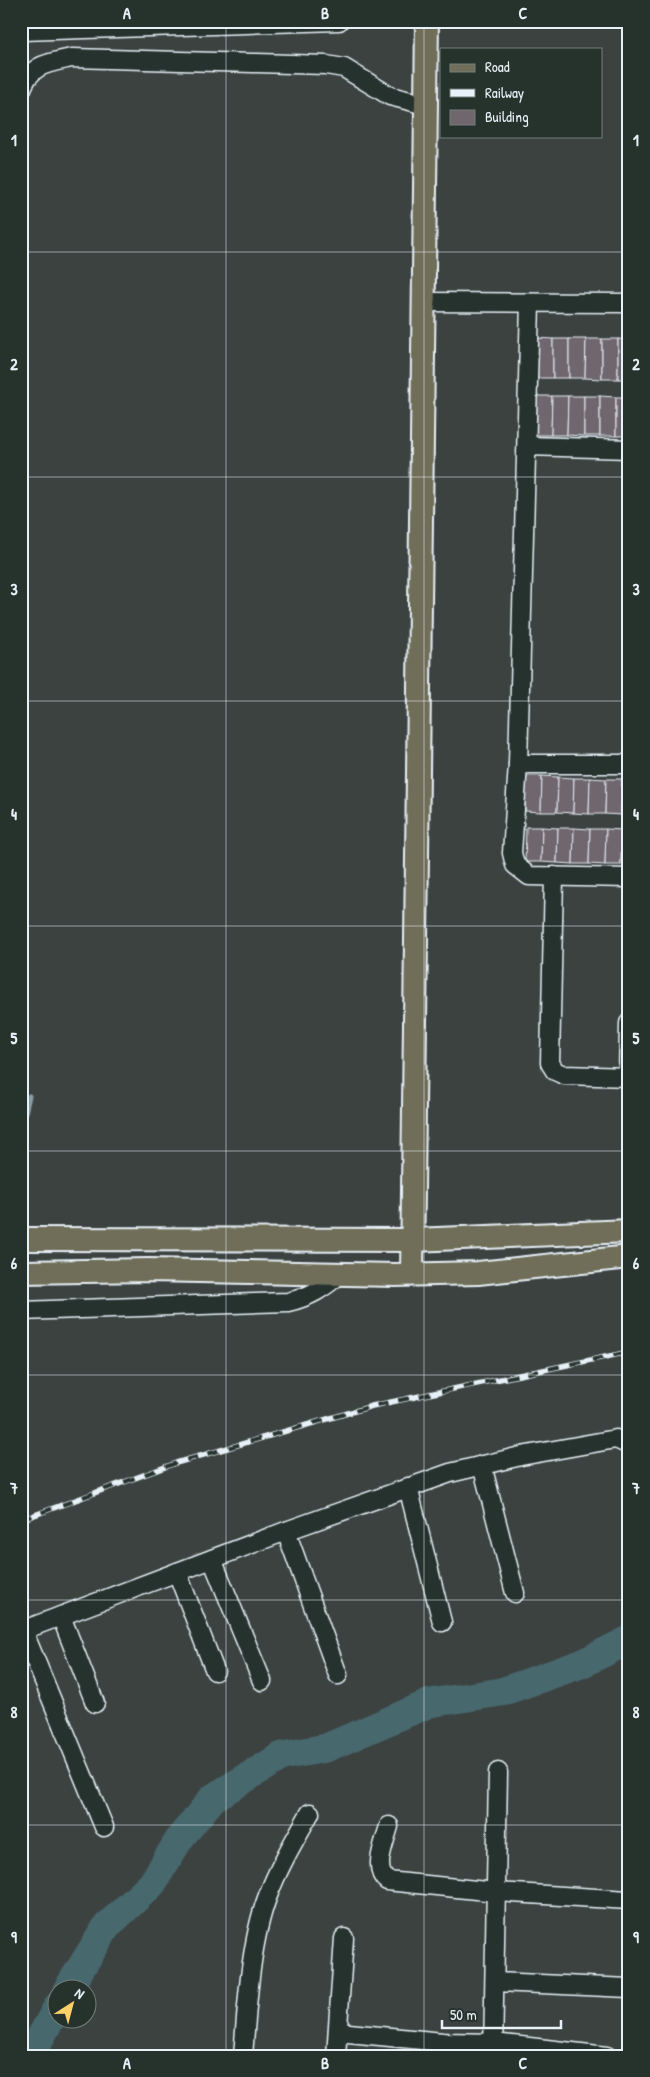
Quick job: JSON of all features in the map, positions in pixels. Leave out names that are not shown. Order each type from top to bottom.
[{"type":"main road","points":[[412,1274],[427,21]]},
{"type":"main road","points":[[21,1239],[412,1240],[629,1231]]},
{"type":"main road","points":[[21,1272],[149,1270],[412,1274],[478,1273],[629,1258]]},
{"type":"street","points":[[21,31],[339,21]]},
{"type":"street","points":[[21,91],[23,85],[41,64],[72,58],[274,62],[344,68],[379,91],[426,105]]},
{"type":"street","points":[[423,302],[629,303]]},
{"type":"street","points":[[530,303],[518,764],[512,853],[515,865],[529,876],[629,878]]},
{"type":"street","points":[[527,446],[629,449]]},
{"type":"street","points":[[518,764],[629,764]]},
{"type":"street","points":[[554,876],[550,1063],[555,1071],[564,1075],[628,1077],[629,1023]]},
{"type":"street","points":[[21,1310],[288,1302],[313,1295],[341,1273]]},
{"type":"street","points":[[104,1826],[22,1630],[286,1531],[408,1488],[482,1465],[616,1439],[629,1445]]},
{"type":"street","points":[[482,1465],[515,1593]]},
{"type":"street","points":[[408,1488],[442,1622]]},
{"type":"street","points":[[286,1531],[338,1675]]},
{"type":"street","points":[[212,1559],[262,1680]]},
{"type":"street","points":[[176,1572],[216,1671]]},
{"type":"street","points":[[61,1616],[95,1702]]},
{"type":"street","points":[[493,2049],[498,1772]]},
{"type":"street","points":[[243,2056],[248,1996],[259,1927],[266,1900],[277,1873],[310,1813]]},
{"type":"street","points":[[389,1826],[379,1869],[382,1877],[387,1881],[496,1892],[629,1900]]},
{"type":"street","points":[[336,2056],[344,1938]]},
{"type":"street","points":[[495,1982],[629,1988]]},
{"type":"street","points":[[338,2032],[443,2042],[493,2049],[607,2056]]},
{"type":"building","points":[[537,338],[553,339],[553,378],[537,378]]},
{"type":"building","points":[[553,339],[569,339],[569,378],[553,378]]},
{"type":"building","points":[[569,339],[586,339],[585,378],[569,378]]},
{"type":"building","points":[[586,339],[602,339],[602,379],[585,378]]},
{"type":"building","points":[[602,339],[618,339],[618,379],[602,379]]},
{"type":"building","points":[[618,339],[629,340],[629,379],[618,379]]},
{"type":"building","points":[[536,396],[552,396],[551,435],[535,435]]},
{"type":"building","points":[[552,396],[568,396],[567,435],[551,435]]},
{"type":"building","points":[[568,396],[584,396],[584,436],[567,435]]},
{"type":"building","points":[[584,396],[600,396],[600,436],[584,436]]},
{"type":"building","points":[[600,396],[616,397],[616,436],[600,436]]},
{"type":"building","points":[[616,397],[629,397],[629,436],[616,436]]},
{"type":"building","points":[[526,776],[542,776],[541,812],[525,811]]},
{"type":"building","points":[[542,776],[558,777],[557,812],[541,812]]},
{"type":"building","points":[[558,777],[574,778],[573,813],[557,812]]},
{"type":"building","points":[[574,778],[590,778],[589,814],[573,813]]},
{"type":"building","points":[[590,778],[606,779],[605,814],[589,814]]},
{"type":"building","points":[[606,779],[622,779],[621,815],[605,814]]},
{"type":"building","points":[[622,779],[629,780],[629,815],[621,815]]},
{"type":"building","points":[[526,827],[542,827],[541,862],[525,862]]},
{"type":"building","points":[[542,827],[558,828],[557,863],[541,862]]},
{"type":"building","points":[[558,828],[574,828],[573,864],[557,863]]},
{"type":"building","points":[[574,828],[590,829],[589,864],[573,864]]},
{"type":"building","points":[[590,829],[606,829],[605,865],[589,864]]},
{"type":"building","points":[[606,829],[622,830],[621,865],[605,865]]},
{"type":"building","points":[[622,830],[629,830],[629,866],[621,865]]},
{"type":"waterway","points":[[21,1131],[29,1096]]},
{"type":"waterway","points":[[73,1980],[107,1926],[152,1884],[180,1838],[213,1798],[282,1756],[326,1748],[430,1703],[501,1692],[581,1664],[629,1640]]},
{"type":"waterway","points":[[30,2056],[48,2024]]},
{"type":"railway","points":[[21,1520],[176,1463],[372,1406],[629,1352]]}]
